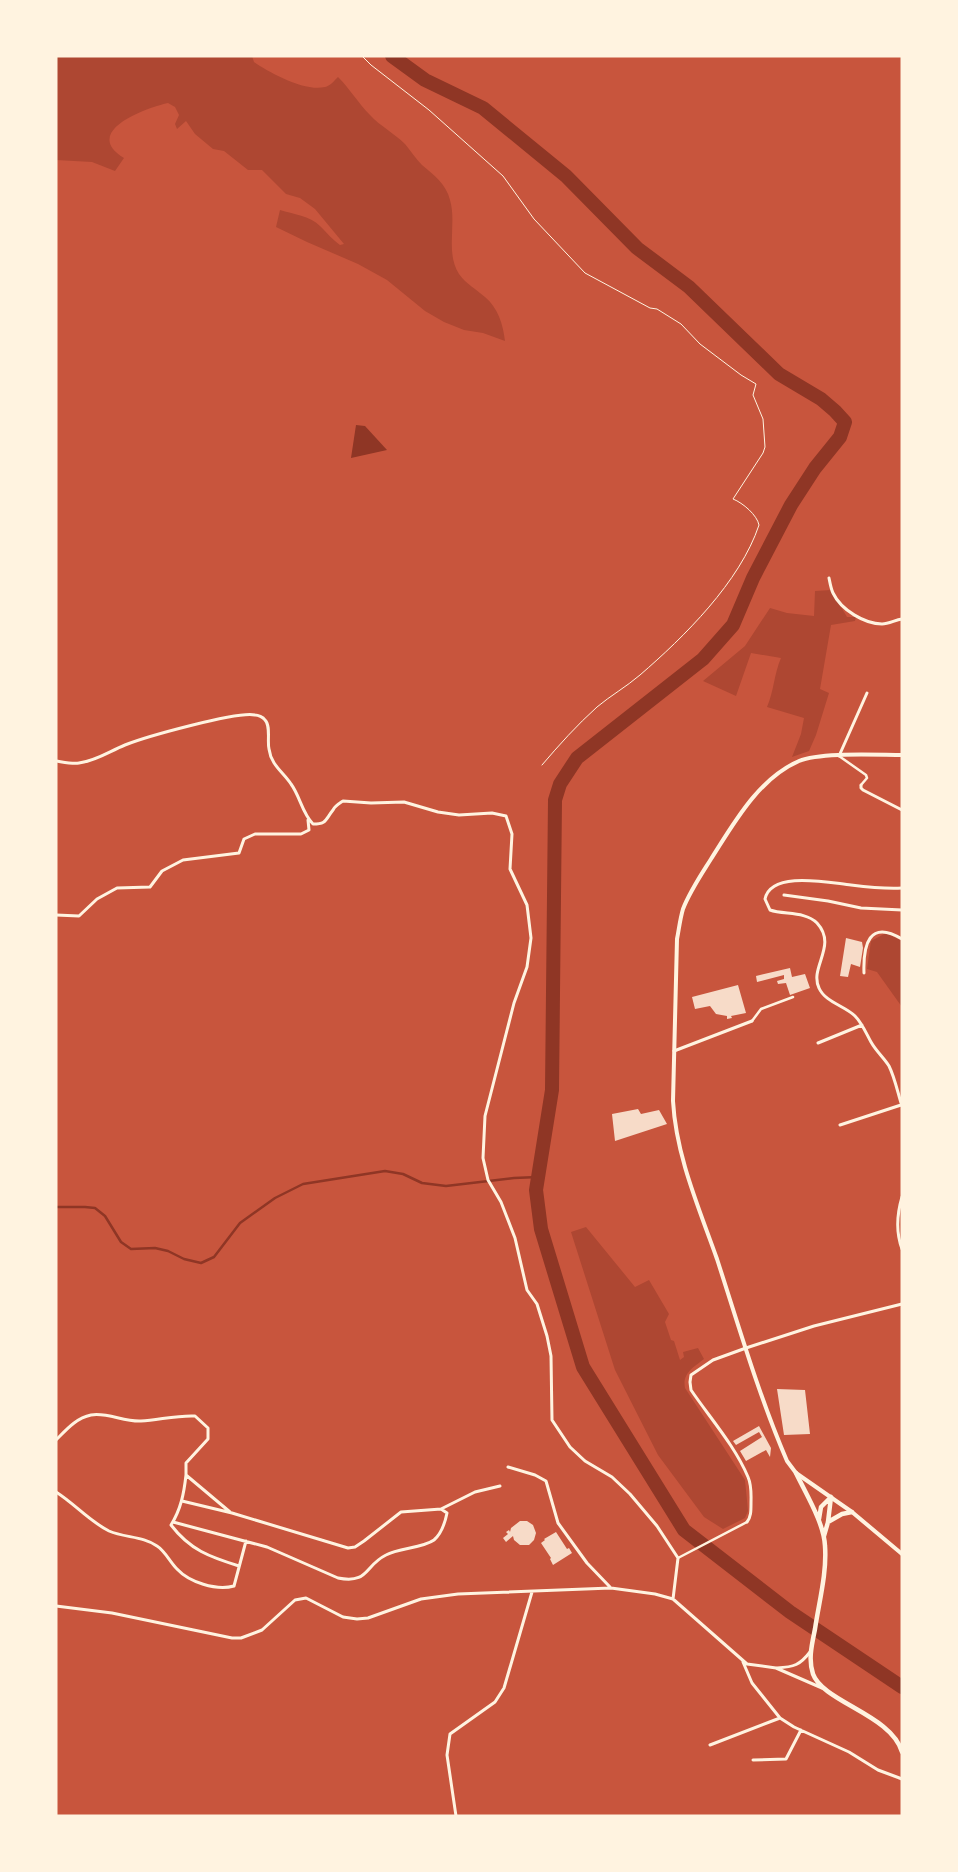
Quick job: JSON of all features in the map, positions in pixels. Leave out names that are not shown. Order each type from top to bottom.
[{"type":"main road","points":[[796,1472],[819,1522],[826,1548],[823,1580],[811,1652],[810,1664],[814,1676],[822,1688],[857,1708],[882,1726],[900,1746],[902,1752]]},
{"type":"main road","points":[[819,1522],[819,1511],[831,1497]]},
{"type":"main road","points":[[824,1536],[831,1497]]},
{"type":"main road","points":[[828,1522],[842,1514],[852,1512]]},
{"type":"street","points":[[829,578],[834,594],[840,603],[861,618],[884,624],[902,619]]},
{"type":"street","points":[[839,756],[867,693]]},
{"type":"street","points":[[56,761],[78,763],[101,757],[125,745],[152,736],[216,720],[254,714],[264,718],[267,722],[269,750],[275,766],[292,784],[308,819],[309,830],[301,834],[255,834],[244,839],[239,853],[183,860],[162,871],[150,887],[117,888],[97,899],[79,916],[56,915]]},
{"type":"street","points":[[902,755],[839,756],[800,761],[765,784],[741,813],[694,886],[683,910],[677,939],[673,1102],[674,1122],[679,1146],[746,1348],[785,1455],[796,1472],[852,1512],[902,1554]]},
{"type":"street","points":[[839,756],[866,775],[867,778],[861,784],[863,790],[902,810]]},
{"type":"street","points":[[308,819],[313,824],[321,824],[329,818],[333,810],[343,801],[356,801],[371,803],[404,802],[438,812],[459,815],[492,813],[506,816],[509,822],[512,834],[510,869],[527,905],[531,938],[527,967],[514,1002],[485,1116],[483,1158],[488,1180],[501,1202],[515,1238],[527,1290],[541,1312],[551,1356],[552,1420],[570,1447],[584,1461],[612,1477],[630,1494],[657,1526],[678,1558],[673,1599]]},
{"type":"street","points":[[840,1125],[901,1106],[889,1066],[876,1050],[862,1024],[854,1015],[820,991],[817,984],[818,972],[825,940],[815,921],[806,916],[770,910],[766,903],[766,894],[774,885],[799,880],[902,888]]},
{"type":"street","points":[[784,895],[862,908],[902,910]]},
{"type":"street","points":[[864,973],[865,948],[869,938],[878,932],[884,931],[902,939]]},
{"type":"street","points":[[674,1051],[752,1021],[761,1009],[793,997]]},
{"type":"street","points":[[818,1042],[862,1024]]},
{"type":"street","points":[[902,1197],[898,1218],[902,1249]]},
{"type":"street","points":[[678,1558],[747,1522],[751,1509],[751,1488],[748,1478],[734,1452],[691,1390],[691,1376],[713,1360],[746,1348],[814,1326],[902,1304]]},
{"type":"street","points":[[56,1440],[75,1422],[89,1415],[140,1421],[195,1416],[208,1428],[208,1439],[186,1463],[182,1501],[172,1523]]},
{"type":"street","points":[[508,1467],[535,1475],[546,1481],[558,1523],[586,1564],[611,1588]]},
{"type":"street","points":[[186,1475],[232,1514]]},
{"type":"street","points":[[182,1501],[348,1548],[355,1547],[364,1541],[401,1512],[442,1509],[475,1492],[500,1486]]},
{"type":"street","points":[[56,1490],[93,1521],[110,1531],[122,1536],[142,1538],[158,1546],[186,1578],[215,1587],[234,1586],[246,1542]]},
{"type":"street","points":[[172,1523],[267,1547],[338,1578],[350,1581],[365,1574],[377,1560],[386,1555],[431,1542],[439,1535],[446,1522],[447,1513],[442,1509]]},
{"type":"street","points":[[172,1523],[180,1537],[193,1548],[215,1559],[239,1566]]},
{"type":"street","points":[[56,1606],[112,1613],[232,1638],[241,1638],[262,1630],[295,1600],[306,1598],[343,1617],[357,1619],[368,1618],[421,1599],[487,1591],[532,1592],[562,1588],[611,1588],[655,1594],[673,1599],[747,1664],[776,1668],[790,1667],[802,1662],[811,1652]]},
{"type":"street","points":[[456,1816],[447,1755],[450,1734],[495,1702],[500,1695],[504,1688],[532,1592]]},
{"type":"street","points":[[742,1661],[752,1683],[780,1718],[849,1752],[878,1770],[902,1779]]},
{"type":"street","points":[[776,1668],[822,1688]]},
{"type":"street","points":[[710,1745],[780,1718]]},
{"type":"street","points":[[752,1760],[786,1759],[801,1730]]},
{"type":"path","points":[[362,56],[371,66],[430,110],[503,176],[534,220],[585,273],[650,308],[657,309],[681,324],[700,344],[756,384],[753,394],[763,419],[765,447],[733,499],[739,501],[756,517],[759,526],[738,570],[718,596],[670,648],[638,677],[597,707],[542,765]]},
{"type":"shaded area","points":[[56,56],[252,56],[254,62],[269,71],[308,87],[327,86],[338,77],[370,115],[405,144],[420,163],[446,189],[452,209],[452,247],[455,265],[462,278],[490,301],[497,311],[505,341],[483,333],[464,330],[444,322],[425,311],[387,280],[358,264],[276,227],[280,210],[311,220],[340,245],[344,244],[315,209],[300,198],[286,194],[262,170],[248,170],[224,151],[213,149],[195,134],[186,121],[177,129],[175,124],[179,115],[175,107],[168,103],[145,110],[121,123],[113,130],[110,139],[113,148],[124,158],[115,171],[92,162],[56,160]]},
{"type":"shaded area","points":[[356,425],[365,426],[387,450],[351,458]]},
{"type":"shaded area","points":[[831,590],[847,617],[856,617],[855,621],[831,625],[820,689],[829,693],[809,751],[792,757],[801,734],[804,718],[767,707],[781,658],[751,653],[736,696],[703,681],[745,646],[770,608],[787,613],[814,616],[815,591]]},
{"type":"shaded area","points":[[886,933],[902,941],[902,1007],[877,972],[867,969],[871,941]]},
{"type":"shaded area","points":[[586,1227],[635,1287],[649,1280],[669,1314],[665,1322],[680,1360],[684,1357],[683,1352],[698,1348],[704,1359],[687,1374],[685,1388],[745,1480],[748,1511],[745,1518],[723,1529],[704,1517],[658,1455],[615,1370],[571,1232]]},
{"type":"building","points":[[846,938],[862,942],[863,948],[860,967],[851,964],[848,977],[840,976]]},
{"type":"building","points":[[790,968],[792,977],[805,974],[810,988],[790,995],[786,983],[778,984],[777,981],[784,979],[784,975],[757,982],[756,976]]},
{"type":"building","points":[[738,985],[746,1013],[731,1016],[732,1018],[727,1019],[727,1016],[716,1014],[710,1006],[695,1009],[692,997]]},
{"type":"building","points":[[638,1109],[641,1114],[659,1110],[667,1124],[615,1141],[612,1114]]},
{"type":"building","points":[[777,1389],[805,1390],[810,1434],[784,1435]]},
{"type":"building","points":[[759,1426],[771,1448],[770,1457],[766,1450],[746,1461],[740,1451],[762,1437],[759,1432],[736,1445],[733,1441]]},
{"type":"building","points":[[520,1521],[527,1521],[533,1525],[536,1533],[534,1540],[529,1545],[520,1545],[514,1540],[513,1536],[506,1542],[503,1538],[508,1534],[506,1532],[509,1530],[510,1532],[511,1528]]},
{"type":"building","points":[[556,1532],[567,1549],[569,1548],[572,1553],[553,1565],[551,1558],[541,1543]]},
{"type":"waterway","points":[[392,56],[425,80],[483,108],[566,176],[637,248],[689,287],[779,374],[821,399],[845,422],[840,437],[815,468],[791,505],[753,578],[733,625],[703,659],[577,758],[560,784],[555,800],[552,1090],[536,1190],[541,1229],[583,1367],[684,1530],[790,1612],[902,1687]]},
{"type":"waterway","points":[[56,1207],[95,1208],[105,1216],[121,1242],[131,1249],[155,1248],[201,1263],[214,1257],[240,1223],[275,1198],[303,1184],[385,1171],[403,1174],[422,1183],[446,1186],[538,1177]]}]
